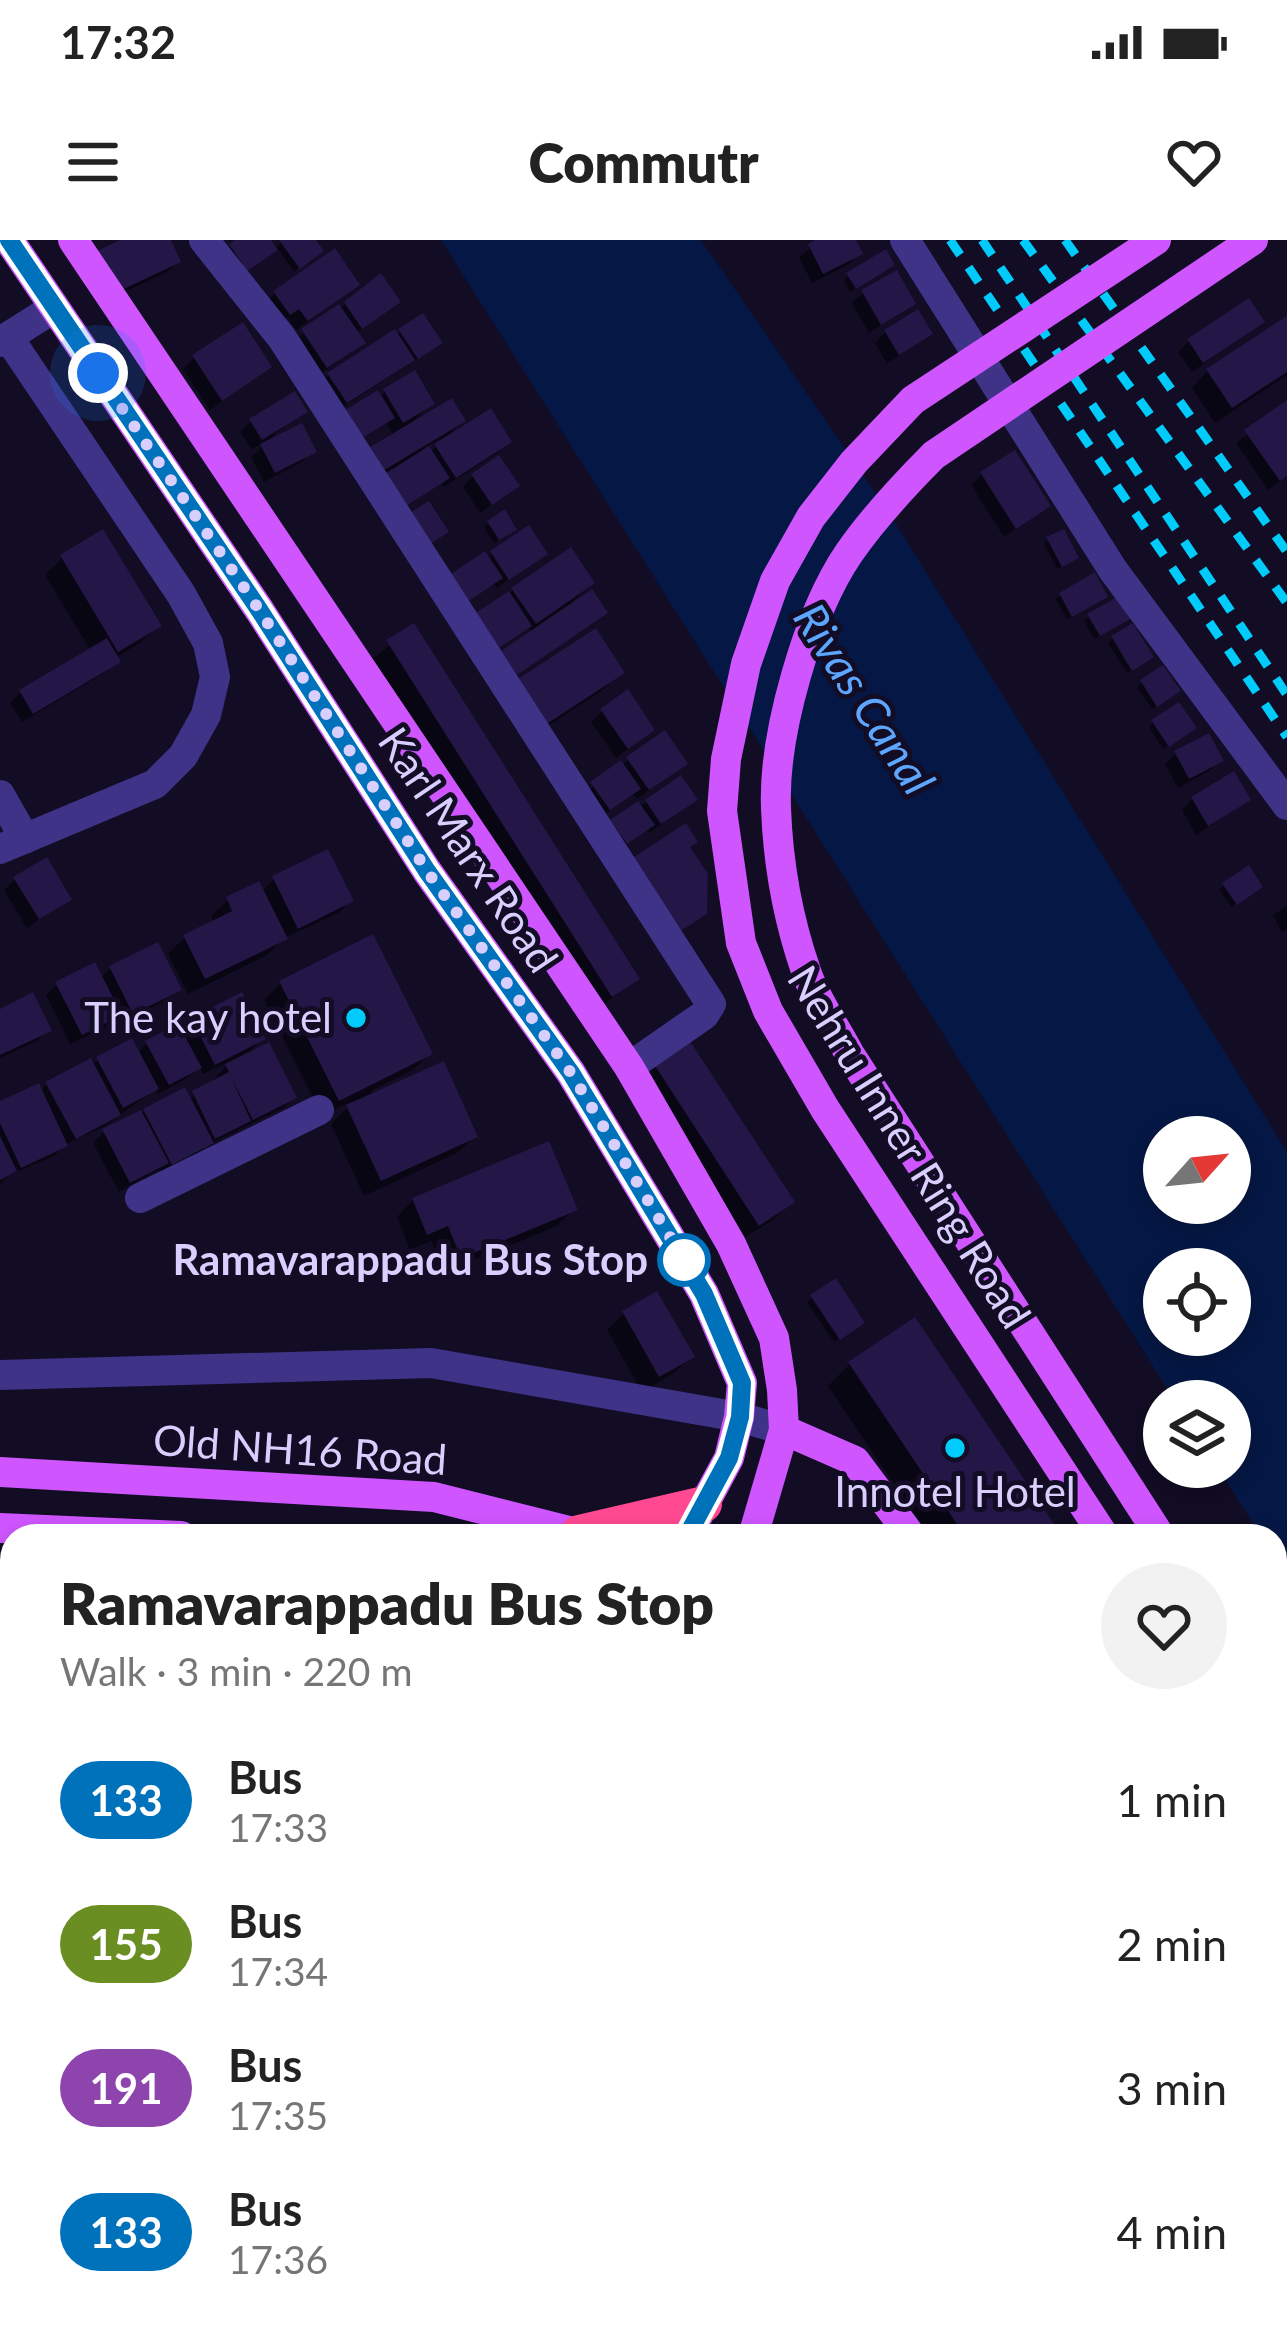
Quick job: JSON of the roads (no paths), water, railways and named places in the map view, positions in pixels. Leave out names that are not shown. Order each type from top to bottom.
[{"type":"highway","points":[[664,1524],[696,1520]]},
{"type":"main road","name":"Karl Marx Road","points":[[9,240],[260,611],[427,871],[571,1073],[693,1276],[726,1339],[742,1383],[740,1417],[729,1458],[696,1520]]},
{"type":"main road","name":"Karl Marx Road","points":[[73,240],[629,1067],[731,1244],[774,1338],[784,1430],[757,1524]]},
{"type":"main road","name":"Nehru Inner Ring Road","points":[[1096,1524],[825,1109],[768,1011],[741,944],[722,811],[726,759],[746,664],[775,581],[811,517],[854,462],[913,400],[1156,240]]},
{"type":"main road","points":[[1152,1524],[849,1053],[806,974],[784,889],[775,803],[787,709],[814,619],[847,556],[896,494],[934,455],[1253,240]]},
{"type":"main road","points":[[260,611],[303,584]]},
{"type":"main road","points":[[784,1430],[855,1461],[902,1524]]},
{"type":"main road","name":"Old NH16 Road","points":[[0,1472],[434,1497],[543,1524]]},
{"type":"street","points":[[204,240],[282,338],[711,1004],[704,1015],[629,1067]]},
{"type":"street","points":[[904,240],[1113,569],[1287,805]]},
{"type":"street","points":[[0,795],[12,844],[155,784],[183,756],[206,715],[215,677],[208,643],[181,594],[4,340],[54,308]]},
{"type":"street","points":[[140,1198],[319,1110]]},
{"type":"street","points":[[0,1375],[431,1363],[740,1417],[784,1430]]},
{"type":"water","name":"Rivas Canal","points":[[441,240],[701,240],[888,511],[1287,1152],[1287,1524],[1253,1524],[1230,1488],[1251,1488],[1251,1380],[1162,1380],[1147,1356],[1251,1356],[1251,1248],[1143,1248],[1143,1350]]},
{"type":"railway","points":[[950,240],[1287,737]]},
{"type":"railway","points":[[982,240],[1287,695]]},
{"type":"railway","points":[[1023,240],[1287,603]]},
{"type":"railway","points":[[1065,240],[1287,552]]},
{"type":"place","name":"The kay hotel","points":[[356,1018]]},
{"type":"place","name":"Ramavarappadu Bus Stop","points":[[684,1260]]},
{"type":"place","name":"Innotel Hotel","points":[[955,1448]]}]
